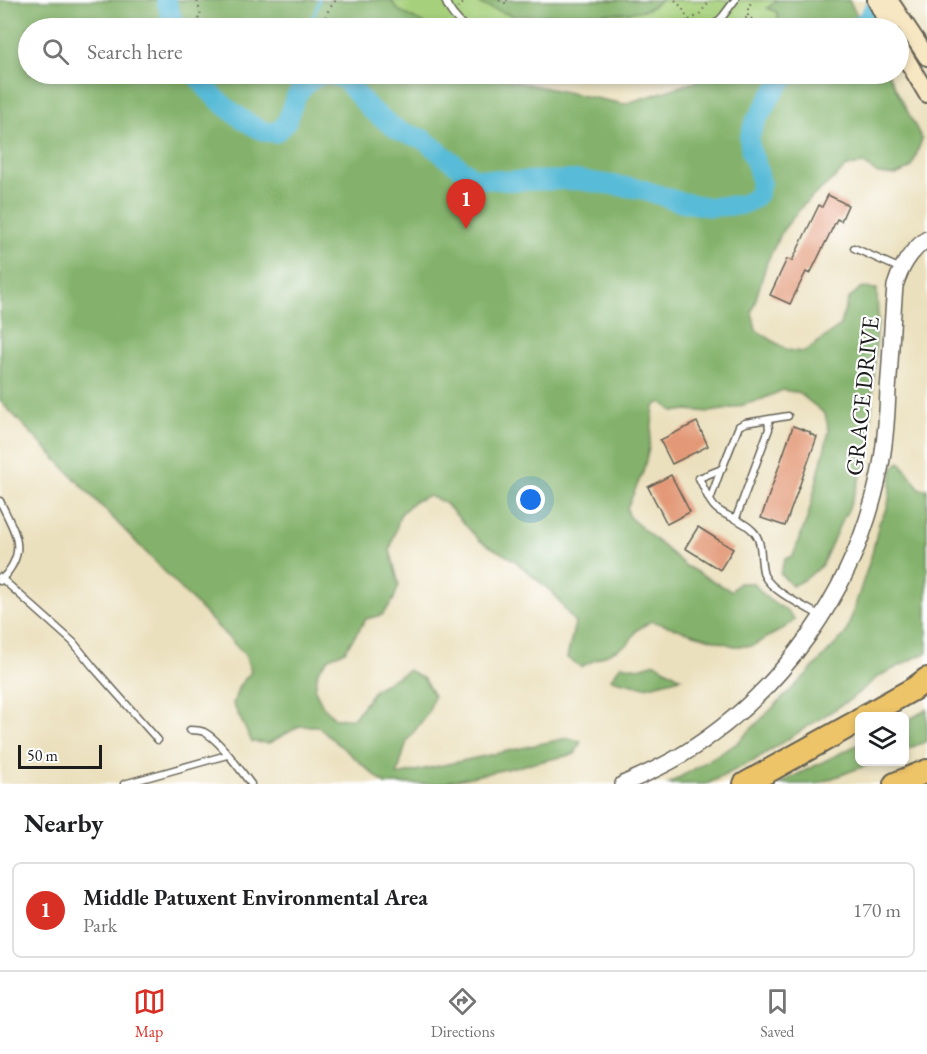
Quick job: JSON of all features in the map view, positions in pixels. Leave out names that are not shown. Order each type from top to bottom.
[{"type":"highway","points":[[874,712],[923,683]]},
{"type":"highway","points":[[744,784],[855,723]]},
{"type":"highway","points":[[895,784],[927,771]]},
{"type":"main road","points":[[876,0],[891,18]]},
{"type":"main road","points":[[889,0],[895,18]]},
{"type":"main road","points":[[909,38],[927,57]]},
{"type":"main road","points":[[909,64],[927,94]]},
{"type":"street","name":"GRACE DRIVE","points":[[623,784],[681,755],[741,711],[775,677],[805,641],[839,587],[870,513],[879,476],[885,441],[895,286],[901,269],[912,251],[927,239]]},
{"type":"lane","points":[[445,0],[455,18]]},
{"type":"lane","points":[[721,18],[735,0]]},
{"type":"lane","points":[[854,248],[901,269]]},
{"type":"lane","points":[[710,500],[739,426],[788,416]]},
{"type":"lane","points":[[736,518],[769,429],[768,420]]},
{"type":"lane","points":[[722,469],[699,478],[710,500],[718,510],[736,518],[755,533],[763,572],[770,584],[822,617]]},
{"type":"lane","points":[[0,501],[14,531],[18,550],[13,567],[1,579],[73,642],[158,740]]},
{"type":"lane","points":[[190,730],[197,729],[214,739],[251,784]]},
{"type":"lane","points":[[124,784],[227,755]]},
{"type":"path","points":[[197,0],[201,16],[199,18]]},
{"type":"path","points":[[325,18],[336,0]]},
{"type":"path","points":[[499,0],[507,4],[507,0]]},
{"type":"path","points":[[675,0],[688,18]]},
{"type":"path","points":[[693,18],[699,15],[710,0]]},
{"type":"path","points":[[748,17],[748,7],[753,0]]},
{"type":"green space","points":[[0,0],[391,0],[398,10],[413,18],[18,18],[18,84],[527,84],[624,104],[688,84],[893,84],[922,139],[912,167],[896,175],[878,174],[864,164],[848,166],[804,204],[783,230],[767,262],[752,312],[756,330],[787,350],[804,352],[839,327],[848,300],[860,288],[877,289],[878,319],[868,461],[822,565],[807,578],[792,586],[780,573],[785,559],[793,556],[808,516],[829,431],[825,414],[799,393],[783,390],[760,400],[710,412],[686,410],[674,412],[661,402],[654,407],[649,448],[643,472],[627,508],[629,517],[686,566],[731,591],[739,583],[753,583],[769,600],[786,610],[795,620],[752,646],[734,646],[651,621],[637,630],[628,644],[581,667],[567,658],[575,623],[554,594],[514,560],[480,541],[444,502],[428,496],[413,502],[400,515],[390,550],[399,585],[393,601],[382,615],[366,619],[345,651],[329,658],[318,671],[315,690],[323,706],[336,719],[354,718],[375,689],[409,670],[424,679],[434,696],[428,713],[407,741],[397,775],[567,738],[581,741],[575,754],[439,784],[385,784],[317,726],[300,726],[269,743],[252,742],[233,704],[239,686],[251,672],[245,655],[0,401]]},
{"type":"green space","points":[[109,0],[805,0],[813,18],[117,18]]},
{"type":"green space","points":[[476,0],[662,0],[648,9],[628,13],[513,16],[480,4]]},
{"type":"green space","points":[[778,0],[849,0],[859,18],[778,18],[777,12],[767,8]]},
{"type":"green space","points":[[900,462],[920,489],[927,489],[927,652],[879,676],[851,699],[755,760],[707,784],[668,784],[736,744],[846,633],[872,554],[879,523],[888,506],[893,467]]},
{"type":"green space","points":[[655,663],[681,678],[645,687],[611,679],[621,665],[639,668]]},
{"type":"green space","points":[[927,709],[927,741],[909,748],[909,720]]},
{"type":"green space","points":[[855,746],[855,766],[864,766],[817,784],[778,784]]},
{"type":"building","points":[[828,195],[848,205],[841,221],[837,219],[810,274],[806,272],[790,304],[770,295],[787,259],[792,261],[819,205],[822,207]]},
{"type":"building","points":[[697,422],[708,446],[672,464],[660,440]]},
{"type":"building","points":[[793,426],[817,437],[785,526],[761,518]]},
{"type":"building","points":[[671,475],[690,512],[667,524],[648,487]]},
{"type":"building","points":[[698,527],[733,549],[720,570],[685,548]]},
{"type":"waterway","points":[[166,0],[172,18]]},
{"type":"waterway","points":[[312,18],[319,0]]},
{"type":"waterway","points":[[868,18],[881,0]]},
{"type":"waterway","points":[[204,84],[234,113],[261,130],[275,133],[286,122],[294,101],[307,84]]},
{"type":"waterway","points":[[348,84],[371,110],[399,131],[423,139],[473,178],[509,181],[577,180],[641,189],[677,201],[710,207],[741,205],[758,194],[761,183],[749,139],[754,124],[780,84]]},
{"type":"place","name":"Middle Patuxent Environmental Area","points":[[466,229]]}]
